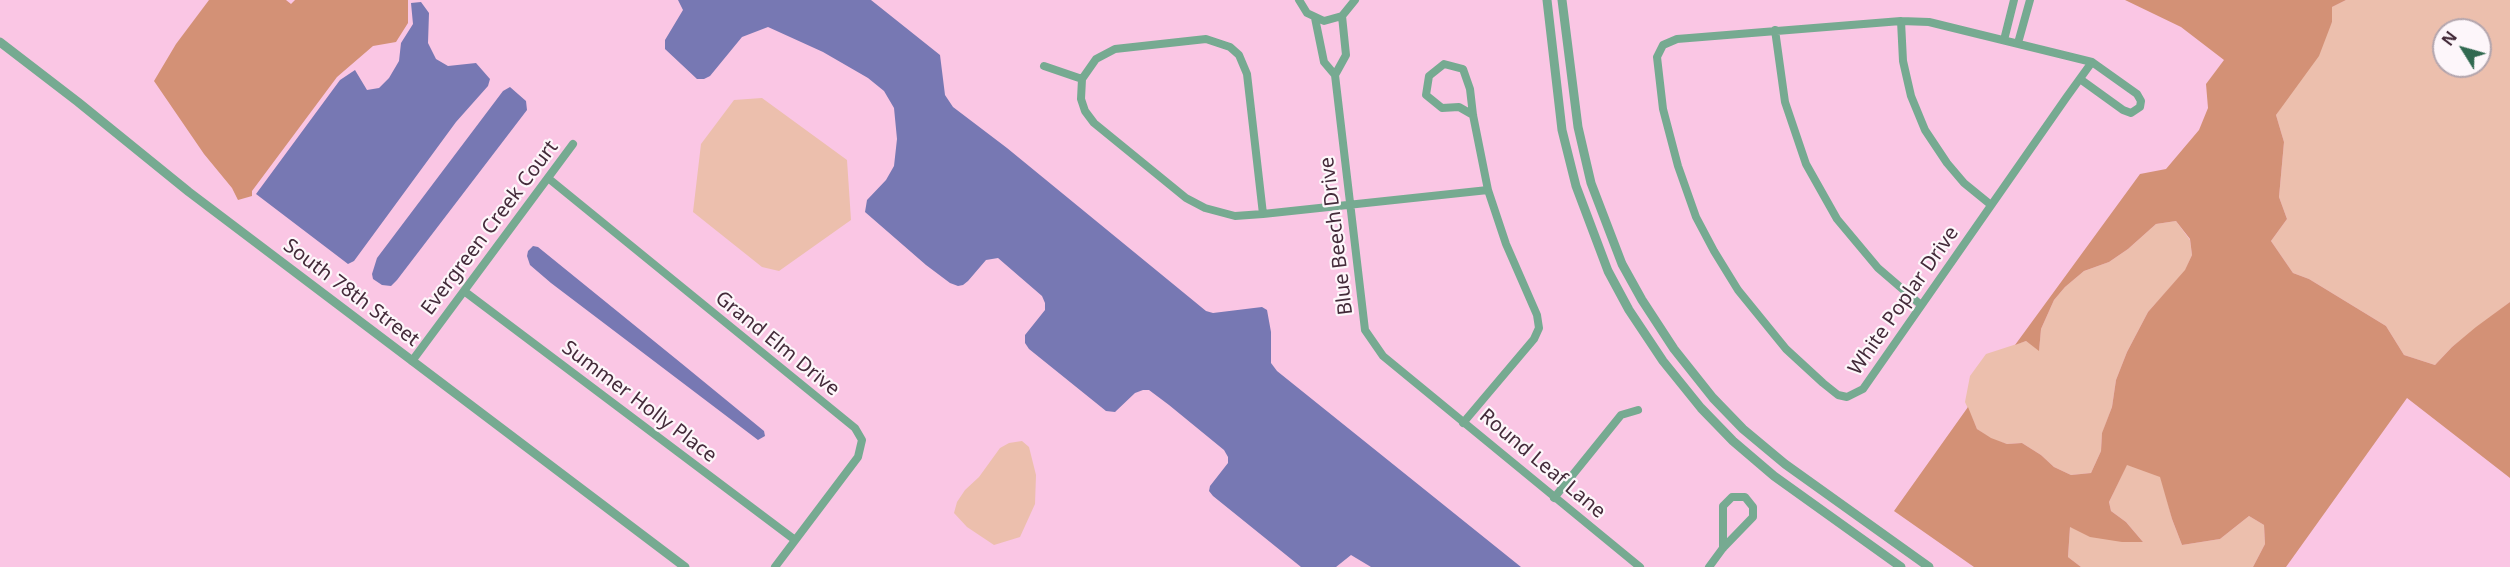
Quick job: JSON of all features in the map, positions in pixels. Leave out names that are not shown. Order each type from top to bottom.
[{"type":"street","points":[[1299,0],[1307,13],[1324,21],[1342,16],[1355,0]]},
{"type":"street","points":[[1547,0],[1562,130],[1576,186],[1608,271],[1629,310],[1674,375],[1717,425],[1774,476],[1901,567]]},
{"type":"street","points":[[1562,0],[1578,127],[1591,183],[1622,264],[1642,300],[1686,365],[1743,429],[1785,464],[1929,567]]},
{"type":"street","points":[[2004,40],[2014,0]]},
{"type":"street","points":[[2018,43],[2030,0]]},
{"type":"street","name":"Blue Beech Drive","points":[[1335,75],[1346,55],[1342,16]]},
{"type":"street","name":"Blue Beech Drive","points":[[1315,18],[1324,62],[1335,75],[1365,330],[1383,356],[1463,423]]},
{"type":"street","points":[[1901,21],[1903,61],[1908,84],[1925,130],[1959,177],[1991,205]]},
{"type":"street","name":"White Poplar Drive","points":[[2080,79],[2123,110],[2131,112],[2140,107],[2141,100],[2137,94],[2092,62],[1929,22],[1901,21],[1677,39],[1663,45],[1657,57],[1663,109],[1678,166],[1696,217],[1714,251],[1758,317],[1786,349],[1838,395],[1847,397],[1863,389],[1991,205],[2092,62]]},
{"type":"street","points":[[1775,30],[1785,102],[1806,164],[1837,219],[1878,268],[1921,305]]},
{"type":"street","points":[[1263,214],[1247,74],[1239,55],[1230,47],[1206,39],[1115,49],[1104,52],[1096,59],[1082,79],[1081,99],[1085,111],[1094,123],[1186,198],[1205,208],[1235,216],[1263,214],[1488,190]]},
{"type":"street","name":"South 78th Street","points":[[0,42],[189,192],[685,567]]},
{"type":"street","name":"Round Leaf Lane","points":[[1473,115],[1459,107],[1442,108],[1426,95],[1428,76],[1444,64],[1463,69],[1470,89],[1488,190],[1506,244],[1537,315],[1539,328],[1534,339],[1463,423],[1640,567]]},
{"type":"street","points":[[1044,66],[1082,79]]},
{"type":"street","name":"Evergreen Creek Court","points":[[412,361],[573,144]]},
{"type":"street","name":"Grand Elm Drive","points":[[548,178],[855,428],[862,440],[858,457],[775,567]]},
{"type":"street","name":"Summer Holly Place","points":[[464,291],[795,540]]},
{"type":"street","points":[[1674,375],[1686,365]]},
{"type":"street","points":[[1554,498],[1621,415],[1638,410]]},
{"type":"street","points":[[1709,567],[1723,548],[1753,517],[1753,507],[1745,497],[1732,497],[1724,506],[1723,548]]},
{"type":"shaded area","points":[[209,0],[286,0],[291,4],[295,0],[408,0],[408,23],[396,42],[373,46],[337,77],[252,191],[252,196],[238,200],[232,188],[204,154],[154,81],[176,44]]},
{"type":"shaded area","points":[[2125,0],[2346,0],[2332,7],[2332,22],[2319,56],[2276,115],[2284,142],[2279,197],[2287,219],[2271,241],[2293,273],[2309,279],[2386,326],[2404,355],[2435,365],[2452,347],[2510,302],[2510,478],[2407,398],[2286,567],[2253,567],[2265,544],[2264,525],[2249,516],[2220,539],[2182,545],[2160,477],[2127,465],[2109,502],[2111,511],[2126,522],[2143,542],[2122,542],[2090,537],[2070,527],[2068,557],[2081,567],[1974,567],[1894,511],[1968,407],[1977,429],[1991,438],[2007,444],[2022,443],[2054,467],[2071,475],[2091,473],[2101,451],[2102,433],[2112,407],[2116,380],[2127,352],[2148,312],[2185,270],[2192,255],[2190,239],[2176,221],[2156,224],[2128,249],[2109,262],[2084,271],[2065,287],[2054,300],[2041,329],[2039,351],[2026,341],[2015,345],[2140,174],[2166,169],[2199,130],[2208,108],[2206,84],[2224,60],[2181,27]]},
{"type":"shaded area","points":[[2346,0],[2510,0],[2510,302],[2452,347],[2435,365],[2404,355],[2386,326],[2309,279],[2293,273],[2271,241],[2287,219],[2279,197],[2284,142],[2276,115],[2332,22],[2332,7]]},
{"type":"shaded area","points":[[762,98],[847,160],[851,220],[779,271],[762,267],[693,212],[701,144],[734,100]]},
{"type":"shaded area","points":[[2176,221],[2190,240],[2192,255],[2185,271],[2148,312],[2127,352],[2116,380],[2112,407],[2102,434],[2101,451],[2091,473],[2071,475],[2054,467],[2022,443],[2007,444],[1991,439],[1977,429],[1965,402],[1970,376],[1986,354],[2026,341],[2039,350],[2041,329],[2054,300],[2065,287],[2084,271],[2109,262],[2128,249],[2156,224]]},
{"type":"shaded area","points":[[1022,441],[1029,447],[1036,475],[1035,504],[1020,537],[994,545],[967,527],[954,513],[957,502],[965,490],[979,477],[1000,448],[1009,443]]},
{"type":"shaded area","points":[[2127,464],[2161,476],[2172,519],[2182,545],[2220,539],[2249,516],[2264,525],[2265,544],[2253,567],[2081,567],[2068,557],[2070,527],[2143,542],[2126,522],[2111,511],[2109,502]]},
{"type":"water","points":[[678,0],[871,0],[940,55],[945,95],[953,107],[1007,148],[1206,311],[1213,313],[1262,307],[1267,310],[1271,332],[1271,363],[1277,371],[1521,567],[1371,567],[1351,555],[1336,567],[1301,567],[1213,496],[1209,491],[1210,486],[1228,463],[1228,457],[1224,450],[1169,405],[1149,390],[1143,390],[1135,393],[1115,412],[1106,411],[1029,349],[1025,343],[1025,335],[1045,310],[1045,303],[1042,296],[998,258],[986,260],[968,281],[958,286],[950,283],[926,265],[865,212],[867,200],[886,180],[894,166],[897,139],[894,108],[884,91],[868,78],[823,52],[768,27],[742,37],[710,76],[697,79],[665,49],[665,40],[683,10]]},
{"type":"water","points":[[421,2],[429,13],[428,43],[436,59],[448,66],[476,63],[490,79],[488,86],[456,122],[354,261],[348,264],[256,194],[340,80],[355,70],[367,90],[379,88],[389,78],[399,61],[401,43],[413,24],[411,3]]},
{"type":"water","points":[[510,87],[526,101],[527,110],[397,280],[391,286],[382,285],[373,279],[372,274],[377,258],[503,91]]},
{"type":"water","points":[[533,246],[538,247],[681,363],[764,431],[765,436],[758,440],[551,283],[530,265],[527,256]]}]
